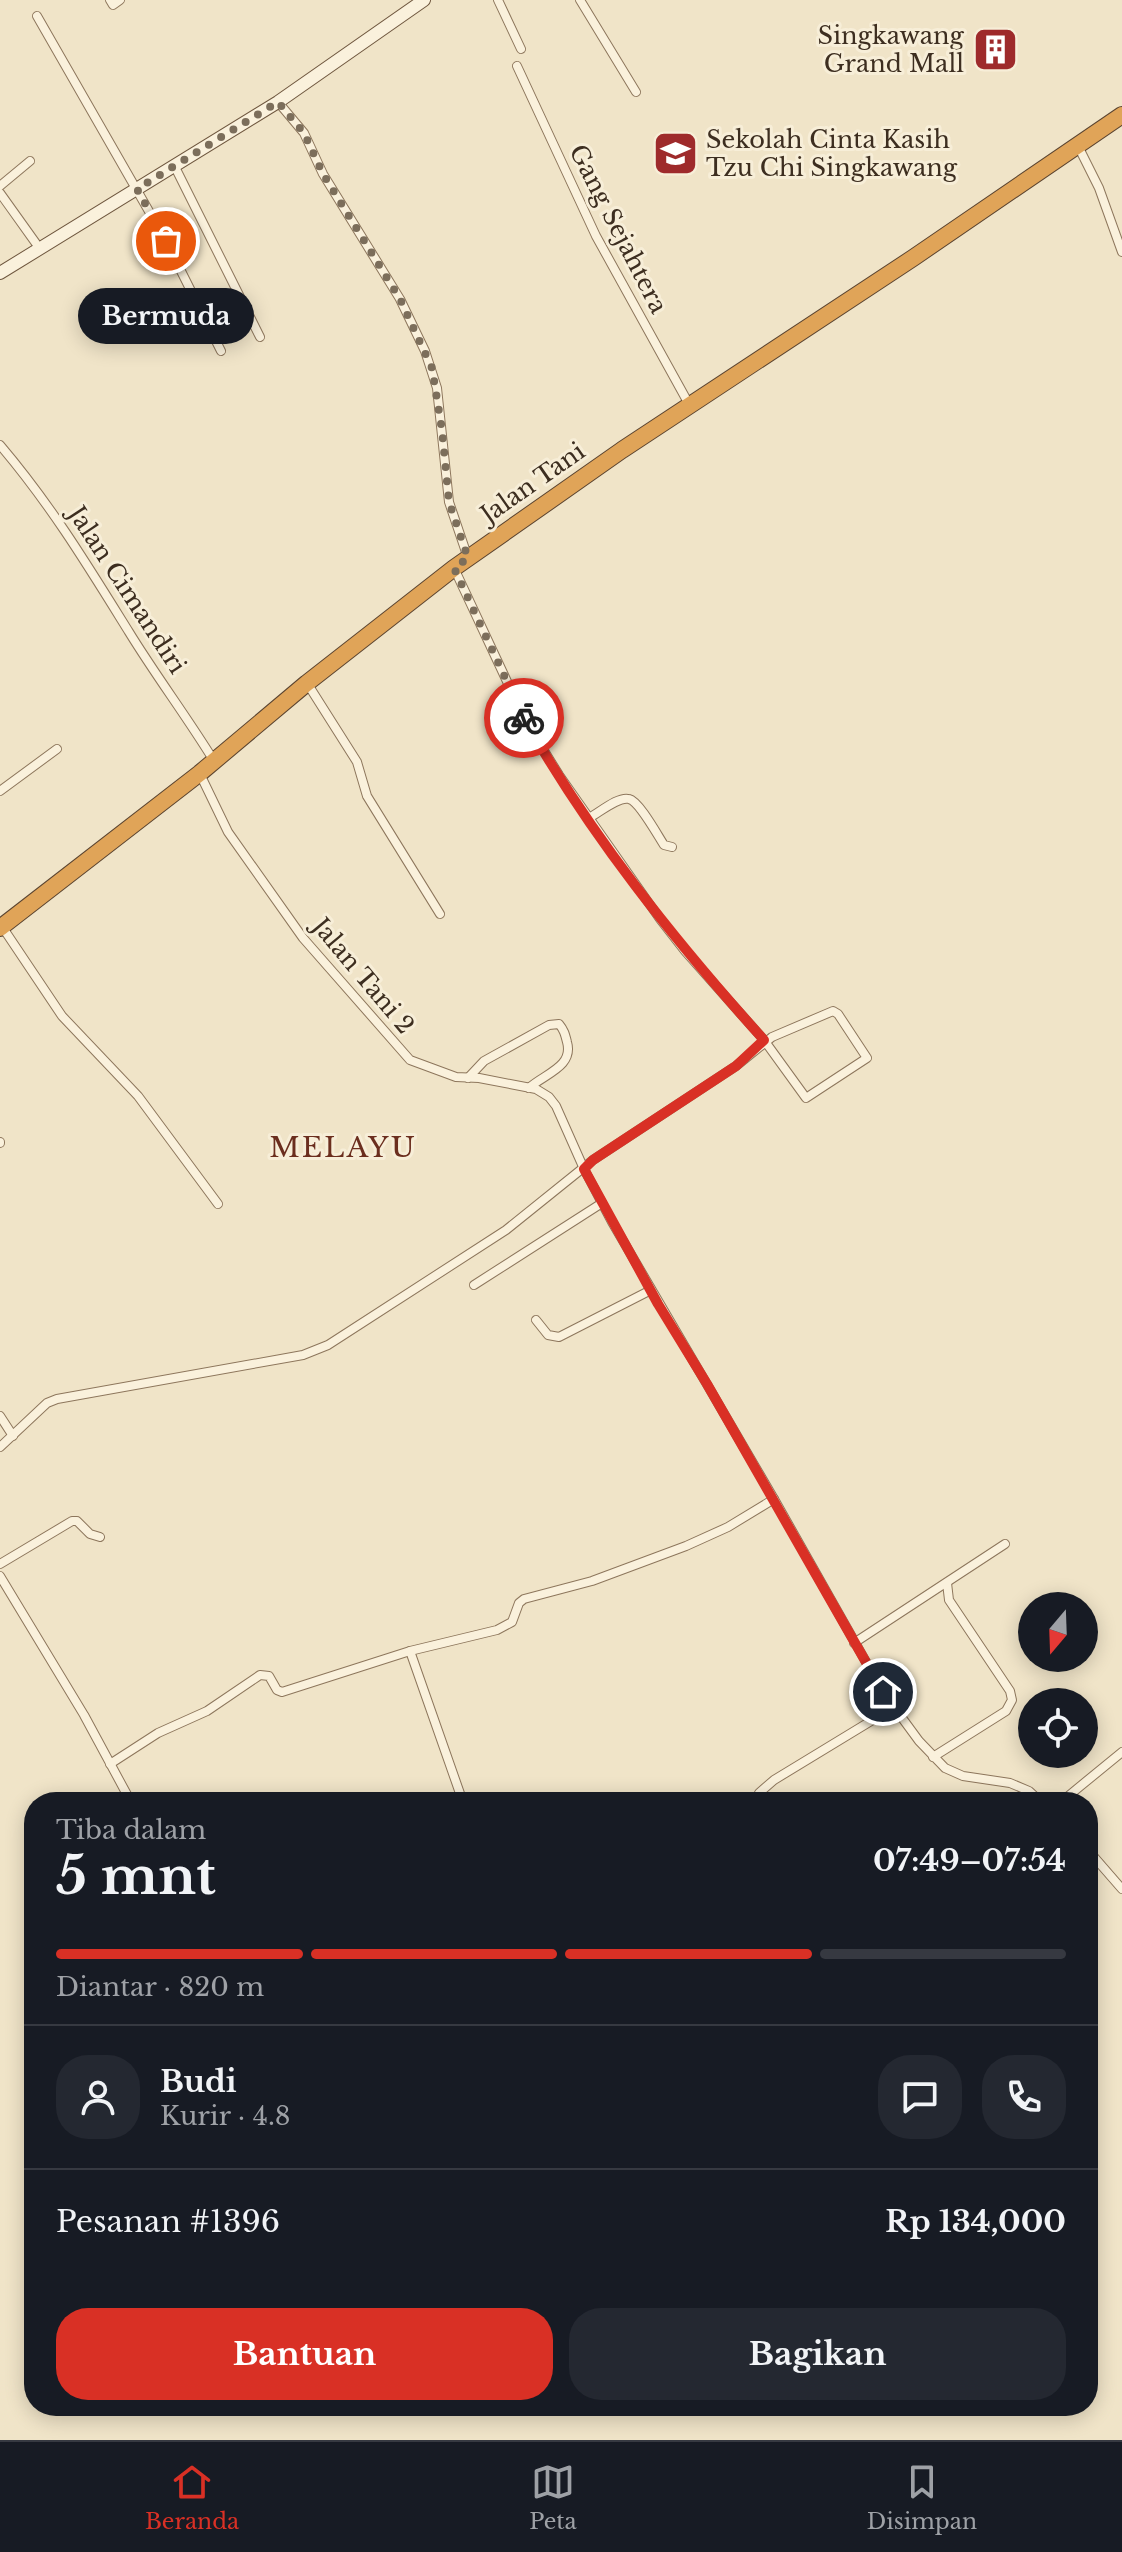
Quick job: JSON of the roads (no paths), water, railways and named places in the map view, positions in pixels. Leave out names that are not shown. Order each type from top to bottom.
[{"type":"highway","name":"Jalan Tani","points":[[1,926],[200,773],[307,683],[454,568],[611,458],[1122,115]]},
{"type":"street","points":[[110,0],[113,5],[120,0]]},
{"type":"street","points":[[0,273],[278,102],[424,0]]},
{"type":"street","points":[[498,0],[521,49]]},
{"type":"street","points":[[580,0],[636,92]]},
{"type":"street","points":[[37,16],[137,189],[221,351]]},
{"type":"street","name":"Gang Sejahtera","points":[[517,66],[596,236],[691,407]]},
{"type":"street","points":[[278,102],[304,133],[323,174],[400,299],[432,368],[449,502],[468,558]]},
{"type":"street","points":[[1078,146],[1099,188],[1122,252]]},
{"type":"street","points":[[0,186],[30,161]]},
{"type":"street","points":[[175,167],[260,337]]},
{"type":"street","points":[[0,193],[40,249]]},
{"type":"street","name":"Jalan Cimandiri","points":[[0,445],[86,560],[214,761]]},
{"type":"street","points":[[0,1447],[47,1403],[57,1399],[303,1355],[328,1345],[493,1239],[593,1160],[736,1066],[764,1040],[833,1011],[867,1058],[806,1098],[764,1040],[685,951],[589,818],[525,720],[454,568]]},
{"type":"street","points":[[307,683],[357,762],[367,796],[440,914]]},
{"type":"street","points":[[0,791],[57,749]]},
{"type":"street","name":"Jalan Tani 2","points":[[200,773],[228,832],[303,938],[397,1048],[410,1060],[444,1074],[539,1090],[556,1106],[602,1203],[854,1643],[894,1707],[945,1768],[963,1776],[1010,1783],[1030,1792]]},
{"type":"street","points":[[589,818],[628,798],[636,802],[664,845],[672,847]]},
{"type":"street","points":[[1,926],[62,1016],[138,1096],[218,1204]]},
{"type":"street","points":[[468,1078],[484,1061],[549,1025],[559,1024],[570,1050],[568,1057],[563,1065],[529,1088]]},
{"type":"street","points":[[474,1285],[602,1203]]},
{"type":"street","points":[[536,1320],[548,1335],[559,1337],[651,1290]]},
{"type":"street","points":[[0,1416],[13,1436]]},
{"type":"street","points":[[110,1764],[158,1733],[207,1711],[260,1675],[269,1676],[277,1690],[282,1692],[410,1651],[507,1626],[515,1618],[519,1603],[524,1599],[592,1581],[686,1546],[728,1527],[774,1499]]},
{"type":"street","points":[[0,1564],[75,1520],[90,1534],[100,1537]]},
{"type":"street","points":[[854,1643],[1005,1544]]},
{"type":"street","points":[[0,1576],[84,1715],[125,1792]]},
{"type":"street","points":[[933,1757],[1006,1711],[1012,1700],[1010,1691],[949,1600],[947,1583]]},
{"type":"street","points":[[410,1651],[459,1792]]},
{"type":"street","points":[[759,1792],[894,1707]]},
{"type":"street","points":[[1073,1792],[1122,1752]]},
{"type":"street","points":[[1098,1861],[1122,1889]]},
{"type":"place","name":"Singkawang Grand Mall","points":[[995,50]]},
{"type":"place","name":"Sekolah Cinta Kasih Tzu Chi Singkawang","points":[[675,154]]},
{"type":"place","name":"Bermuda","points":[[166,241]]},
{"type":"district","name":"MELAYU","points":[[343,1147]]}]
